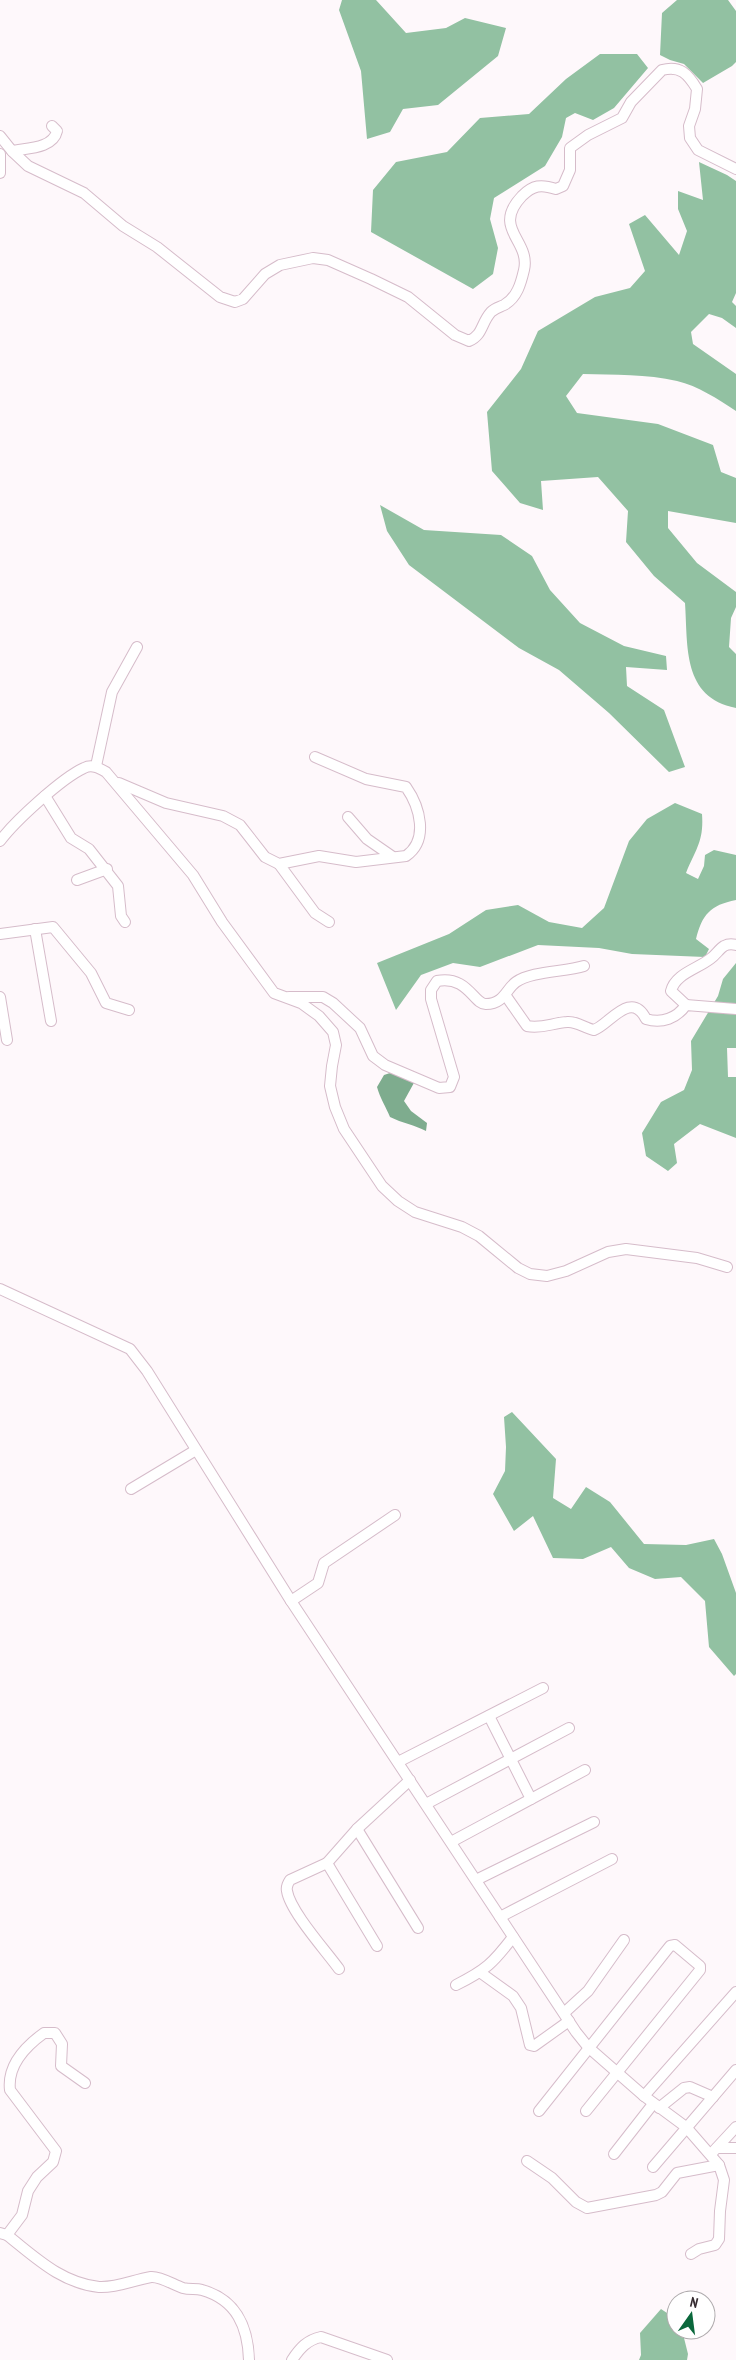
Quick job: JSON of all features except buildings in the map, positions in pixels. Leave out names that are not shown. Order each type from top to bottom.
[{"type":"street","points":[[0,136],[28,166],[84,193],[123,226],[157,247],[220,297],[235,302],[242,299],[265,274],[280,265],[313,258],[328,260],[371,278],[408,298],[454,335],[469,341],[476,338],[482,330],[484,322],[492,312],[506,304],[519,290],[525,268],[523,257],[512,232],[509,219],[517,202],[533,186],[542,185],[556,189],[564,186],[570,170],[570,148],[588,135],[622,118],[631,102],[662,70],[677,68],[684,71],[697,89],[689,126],[690,138],[698,150],[736,169]]},
{"type":"street","points":[[12,151],[48,143],[56,136],[57,131],[52,126]]},
{"type":"street","points":[[0,154],[0,173]]},
{"type":"street","points":[[96,766],[112,692],[137,647]]},
{"type":"street","points":[[279,864],[319,856],[356,862],[393,858],[406,856],[418,844],[421,829],[417,806],[406,787],[366,778],[315,756]]},
{"type":"street","points":[[0,841],[45,796],[85,767],[96,766],[116,782],[194,876],[222,922],[274,993],[301,1003],[319,1016],[333,1032],[336,1045],[330,1086],[335,1107],[344,1129],[382,1186],[407,1206],[424,1215],[462,1227],[479,1236],[518,1268],[530,1274],[547,1276],[566,1271],[608,1252],[626,1249],[697,1258],[727,1266]]},
{"type":"street","points":[[116,782],[166,804],[223,816],[240,825],[264,858],[279,864],[315,913],[330,922]]},
{"type":"street","points":[[45,796],[71,838],[90,849],[118,886],[121,916],[125,922]]},
{"type":"street","points":[[348,817],[367,839],[393,858]]},
{"type":"street","points":[[77,880],[85,875],[107,869]]},
{"type":"street","points":[[0,934],[53,928],[91,973],[106,1003],[129,1010]]},
{"type":"street","points":[[35,929],[51,1021]]},
{"type":"street","points":[[736,945],[728,944],[721,947],[710,959],[681,976],[673,984],[672,991],[686,1005],[736,1010]]},
{"type":"street","points":[[286,998],[322,997],[333,1002],[360,1028],[374,1056],[385,1064],[439,1088],[450,1087],[454,1077],[431,999],[431,990],[437,981],[458,982],[469,989],[481,1003],[486,1004],[506,996],[516,982],[526,978],[584,966]]},
{"type":"street","points":[[506,996],[527,1026],[537,1028],[566,1022],[578,1023],[594,1030],[603,1027],[609,1018],[624,1008],[636,1008],[643,1012],[646,1019],[652,1021],[663,1020],[674,1018],[686,1005]]},
{"type":"street","points":[[0,997],[7,1040]]},
{"type":"street","points":[[0,1289],[130,1349],[291,1602],[566,2017],[588,2047],[656,2106],[686,2127],[714,2151],[724,2180],[720,2211],[720,2239],[715,2245],[699,2249],[691,2254]]},
{"type":"street","points":[[131,1489],[196,1450]]},
{"type":"street","points":[[291,1602],[318,1583],[324,1563],[395,1515]]},
{"type":"street","points":[[398,1762],[543,1688]]},
{"type":"street","points":[[489,1716],[512,1758],[531,1799]]},
{"type":"street","points":[[426,1804],[568,1728]]},
{"type":"street","points":[[451,1842],[585,1770]]},
{"type":"street","points":[[339,1969],[294,1909],[287,1891],[290,1880],[327,1863],[357,1829],[410,1780]]},
{"type":"street","points":[[476,1880],[594,1822]]},
{"type":"street","points":[[357,1829],[418,1928]]},
{"type":"street","points":[[500,1916],[612,1859]]},
{"type":"street","points":[[327,1863],[377,1946]]},
{"type":"street","points":[[456,1985],[481,1973],[514,1937]]},
{"type":"street","points":[[481,1973],[513,1996],[521,2008],[530,2046],[534,2046],[566,2017],[588,1991],[624,1940]]},
{"type":"street","points":[[539,2111],[670,1946],[675,1945],[700,1966],[700,1970],[586,2111]]},
{"type":"street","points":[[644,2096],[736,1992]]},
{"type":"street","points":[[85,2083],[61,2066],[62,2044],[56,2033],[44,2033],[17,2057],[9,2084],[10,2090],[56,2151],[52,2162],[37,2177],[28,2191],[22,2215],[4,2234],[48,2269],[99,2287],[122,2285],[153,2277],[186,2288],[202,2289],[223,2301],[241,2318],[248,2340],[248,2360]]},
{"type":"street","points":[[653,2167],[736,2070]]},
{"type":"street","points":[[614,2154],[656,2106],[684,2088],[690,2087],[713,2097]]},
{"type":"street","points":[[714,2151],[736,2127]]},
{"type":"street","points":[[714,2151],[736,2148]]},
{"type":"street","points":[[527,2161],[552,2178],[576,2202],[587,2208],[656,2195],[662,2192],[677,2173],[719,2165]]},
{"type":"street","points":[[292,2360],[299,2349],[311,2339],[321,2337],[387,2360]]},
{"type":"shaded area","points":[[342,0],[376,0],[406,33],[446,28],[465,18],[506,28],[498,56],[438,105],[403,109],[390,132],[367,139],[361,71],[339,10]]},
{"type":"shaded area","points":[[677,0],[728,0],[736,11],[736,62],[703,83],[684,64],[660,55],[662,13]]},
{"type":"shaded area","points":[[600,54],[637,54],[648,68],[614,108],[593,120],[575,113],[566,118],[562,137],[545,166],[494,198],[490,219],[498,248],[493,274],[473,289],[371,232],[373,190],[396,162],[447,152],[480,118],[529,114],[566,79]]},
{"type":"shaded area","points":[[699,162],[736,181],[736,293],[732,302],[736,306],[736,328],[722,318],[709,314],[691,332],[693,344],[736,374],[736,411],[693,386],[677,381],[642,376],[583,374],[566,396],[577,413],[658,424],[713,445],[721,472],[736,478],[736,523],[668,511],[668,528],[697,563],[736,592],[736,607],[731,618],[729,647],[736,654],[736,708],[718,702],[706,693],[697,682],[691,668],[688,653],[685,603],[654,576],[626,542],[628,511],[598,477],[541,481],[543,510],[520,503],[492,471],[487,412],[521,369],[538,331],[595,297],[630,288],[645,271],[629,224],[645,215],[679,255],[687,231],[678,209],[678,191],[703,200]]},
{"type":"shaded area","points":[[380,505],[424,530],[501,535],[532,556],[550,590],[580,623],[624,646],[666,656],[667,670],[626,667],[627,686],[664,710],[685,767],[669,772],[609,713],[559,670],[519,648],[409,565],[387,531]]},
{"type":"shaded area","points":[[675,803],[702,814],[702,831],[696,851],[686,873],[698,879],[704,866],[705,855],[714,850],[736,855],[736,900],[720,905],[709,912],[704,917],[698,931],[696,939],[709,949],[705,957],[632,954],[599,948],[538,945],[480,967],[453,963],[421,975],[396,1010],[377,963],[449,934],[486,910],[518,905],[549,922],[582,928],[604,908],[629,841],[647,819]]},
{"type":"shaded area","points":[[736,963],[736,1048],[727,1048],[728,1077],[736,1077],[736,1138],[700,1124],[674,1144],[677,1163],[668,1171],[646,1156],[642,1133],[661,1102],[684,1090],[692,1070],[691,1041],[718,996],[723,979]]},
{"type":"shaded area","points":[[390,1073],[415,1081],[404,1101],[411,1111],[427,1123],[426,1131],[390,1117],[377,1087],[384,1075]]},
{"type":"shaded area","points":[[512,1412],[556,1459],[553,1498],[571,1509],[586,1487],[610,1502],[644,1544],[686,1545],[714,1539],[722,1554],[736,1593],[736,1674],[734,1676],[709,1647],[705,1601],[681,1577],[655,1579],[629,1568],[611,1547],[583,1559],[553,1558],[533,1516],[514,1531],[493,1494],[505,1471],[504,1417]]},
{"type":"shaded area","points":[[661,2309],[666,2312],[666,2340],[684,2340],[688,2354],[687,2360],[639,2360],[641,2355],[640,2333]]}]
